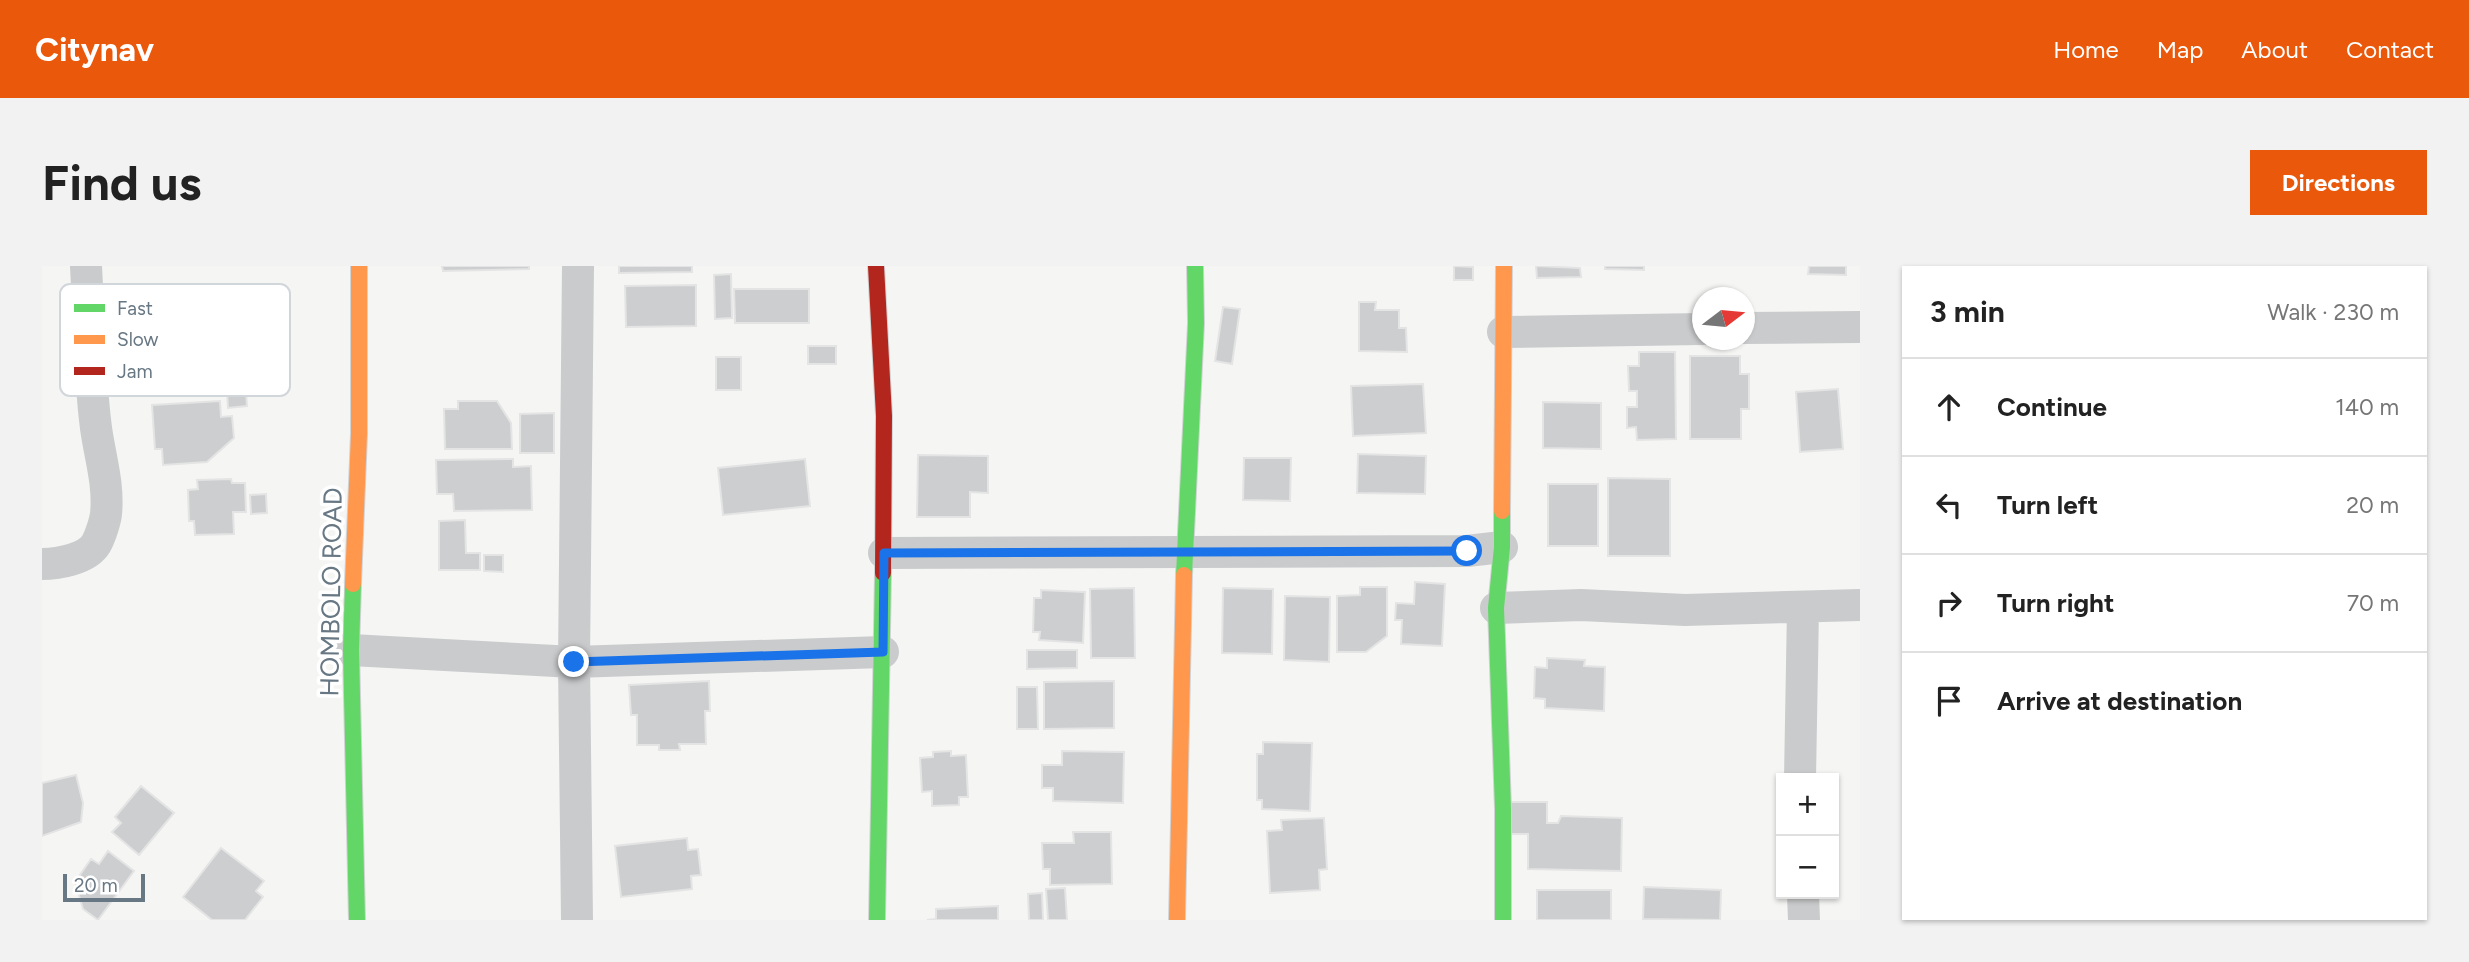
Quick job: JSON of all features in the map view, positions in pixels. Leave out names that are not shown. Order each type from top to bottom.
[{"type":"street","points":[[86,266],[87,284]]},
{"type":"street","name":"HOMBOLO ROAD","points":[[357,920],[352,650],[359,434],[359,266]]},
{"type":"street","points":[[577,920],[574,662],[578,266]]},
{"type":"street","points":[[876,266],[884,400],[883,652],[877,920]]},
{"type":"street","points":[[1177,920],[1185,552],[1196,323],[1195,266]]},
{"type":"street","points":[[1503,920],[1503,809],[1496,608],[1502,547],[1504,266]]},
{"type":"street","points":[[1755,328],[1860,327]]},
{"type":"street","points":[[1503,332],[1692,329]]},
{"type":"street","points":[[42,564],[59,564],[74,559],[95,546],[106,515],[105,471],[96,429],[93,396]]},
{"type":"street","points":[[884,553],[1467,551],[1502,547]]},
{"type":"street","points":[[1496,608],[1580,605],[1685,610],[1860,605]]},
{"type":"street","points":[[1800,773],[1803,608]]},
{"type":"street","points":[[352,650],[574,662],[883,652]]},
{"type":"street","points":[[1803,899],[1804,920]]},
{"type":"building","points":[[442,266],[529,266],[529,269],[443,271]]},
{"type":"building","points":[[619,266],[692,266],[692,272],[619,273]]},
{"type":"building","points":[[1454,266],[1473,267],[1473,280],[1454,280]]},
{"type":"building","points":[[1536,266],[1580,268],[1581,277],[1537,278]]},
{"type":"building","points":[[1605,266],[1644,266],[1644,270],[1605,269]]},
{"type":"building","points":[[1809,266],[1846,266],[1846,275],[1808,274]]},
{"type":"building","points":[[731,274],[732,318],[715,319],[714,275]]},
{"type":"building","points":[[696,285],[696,326],[626,327],[625,286]]},
{"type":"building","points":[[734,289],[809,289],[809,323],[735,323]]},
{"type":"building","points":[[1359,302],[1376,302],[1375,310],[1399,310],[1399,328],[1406,328],[1407,352],[1359,351]]},
{"type":"building","points":[[1223,307],[1240,309],[1232,364],[1215,361]]},
{"type":"building","points":[[808,346],[836,346],[836,364],[808,364]]},
{"type":"building","points":[[1639,352],[1675,352],[1676,439],[1637,440],[1636,427],[1627,428],[1627,407],[1637,407],[1637,391],[1629,391],[1628,366],[1639,366]]},
{"type":"building","points":[[1690,356],[1740,356],[1740,374],[1749,374],[1749,409],[1741,409],[1741,439],[1690,439]]},
{"type":"building","points":[[716,357],[741,357],[741,390],[716,390]]},
{"type":"building","points":[[1423,384],[1426,433],[1353,436],[1351,386]]},
{"type":"building","points":[[1838,389],[1843,449],[1800,452],[1796,392]]},
{"type":"building","points":[[227,396],[246,396],[247,406],[228,408]]},
{"type":"building","points":[[220,401],[221,417],[232,416],[234,438],[207,462],[163,465],[162,449],[155,449],[152,405]]},
{"type":"building","points":[[458,401],[497,401],[511,423],[512,449],[445,449],[444,409],[458,409]]},
{"type":"building","points":[[1543,402],[1601,403],[1601,449],[1543,448]]},
{"type":"building","points":[[554,413],[554,453],[520,453],[520,414]]},
{"type":"building","points":[[1358,454],[1426,456],[1425,494],[1357,493]]},
{"type":"building","points":[[918,455],[988,456],[988,493],[970,492],[970,517],[917,517]]},
{"type":"building","points":[[1244,458],[1291,458],[1290,501],[1243,500]]},
{"type":"building","points":[[513,459],[513,467],[531,466],[532,510],[454,511],[453,494],[437,494],[436,460]]},
{"type":"building","points":[[805,459],[810,506],[723,515],[718,468]]},
{"type":"building","points":[[1608,478],[1670,479],[1670,556],[1608,556]]},
{"type":"building","points":[[231,479],[232,483],[245,483],[246,512],[233,512],[234,534],[195,535],[194,521],[189,521],[188,490],[198,489],[197,480]]},
{"type":"building","points":[[1548,484],[1598,484],[1598,546],[1548,546]]},
{"type":"building","points":[[266,494],[267,513],[251,514],[250,495]]},
{"type":"building","points":[[465,520],[466,553],[480,553],[480,570],[439,570],[439,521]]},
{"type":"building","points":[[484,555],[503,555],[503,572],[484,571]]},
{"type":"building","points":[[1415,582],[1445,584],[1442,646],[1401,644],[1402,620],[1395,620],[1396,603],[1414,604]]},
{"type":"building","points":[[1360,587],[1387,587],[1387,636],[1366,652],[1337,652],[1337,596],[1360,595]]},
{"type":"building","points":[[1134,588],[1135,658],[1091,658],[1090,589]]},
{"type":"building","points":[[1223,588],[1273,589],[1272,654],[1222,653]]},
{"type":"building","points":[[1041,590],[1085,592],[1083,643],[1039,640],[1040,632],[1033,632],[1034,598],[1041,598]]},
{"type":"building","points":[[1285,596],[1330,597],[1329,662],[1284,660]]},
{"type":"building","points":[[1027,650],[1077,650],[1077,668],[1027,669]]},
{"type":"building","points":[[1547,658],[1585,660],[1584,666],[1605,667],[1604,711],[1545,708],[1545,699],[1534,698],[1535,667],[1547,668]]},
{"type":"building","points":[[709,681],[710,711],[705,711],[706,744],[679,744],[680,750],[659,750],[659,745],[637,745],[637,715],[631,715],[629,685]]},
{"type":"building","points":[[1114,681],[1114,728],[1044,729],[1044,682]]},
{"type":"building","points":[[1017,687],[1037,687],[1038,729],[1017,729]]},
{"type":"building","points":[[1263,742],[1312,743],[1310,811],[1262,809],[1262,800],[1257,800],[1257,754],[1263,754]]},
{"type":"building","points":[[951,751],[951,756],[966,755],[968,797],[959,797],[959,805],[932,806],[932,791],[922,792],[920,758],[933,757],[933,752]]},
{"type":"building","points":[[1062,751],[1124,752],[1123,803],[1053,801],[1053,788],[1042,788],[1042,765],[1062,765]]},
{"type":"building","points":[[76,775],[83,803],[81,822],[42,836],[42,783]]},
{"type":"building","points":[[141,786],[174,813],[139,855],[112,832],[121,823],[115,817]]},
{"type":"building","points":[[1510,802],[1547,802],[1547,823],[1558,823],[1561,816],[1622,818],[1621,871],[1528,869],[1528,834],[1509,834]]},
{"type":"building","points":[[1324,818],[1327,869],[1319,870],[1320,890],[1270,893],[1267,831],[1282,830],[1281,820]]},
{"type":"building","points":[[1073,832],[1111,832],[1112,884],[1050,885],[1050,869],[1043,869],[1042,843],[1074,843]]},
{"type":"building","points":[[687,838],[688,850],[698,849],[701,875],[691,876],[692,889],[621,897],[615,846]]},
{"type":"building","points":[[221,848],[264,881],[256,891],[263,897],[245,920],[212,920],[183,897]]},
{"type":"building","points":[[108,851],[134,871],[98,920],[83,909],[75,882],[91,859],[99,864]]},
{"type":"building","points":[[1644,887],[1721,890],[1720,920],[1643,919]]},
{"type":"building","points":[[1065,888],[1067,920],[1048,920],[1046,889]]},
{"type":"building","points":[[1537,890],[1611,890],[1611,920],[1537,920]]},
{"type":"building","points":[[1042,893],[1043,920],[1029,920],[1028,894]]},
{"type":"building","points":[[998,906],[998,920],[927,920],[936,919],[936,909]]},
{"type":"traffic: fast","points":[[1184,575],[1196,323],[1195,266]]},
{"type":"traffic: fast","points":[[1502,511],[1502,547],[1496,608],[1503,809],[1503,920]]},
{"type":"traffic: fast","points":[[877,920],[883,573]]},
{"type":"traffic: fast","points":[[353,584],[351,650],[357,920]]},
{"type":"traffic: slow","points":[[353,584],[359,434],[359,266]]},
{"type":"traffic: slow","points":[[1502,511],[1504,266]]},
{"type":"traffic: slow","points":[[1177,920],[1184,575]]},
{"type":"traffic: jam","points":[[876,266],[884,416],[883,573]]},
{"type":"route","points":[[574,662],[883,652],[884,553],[1467,551]]}]
